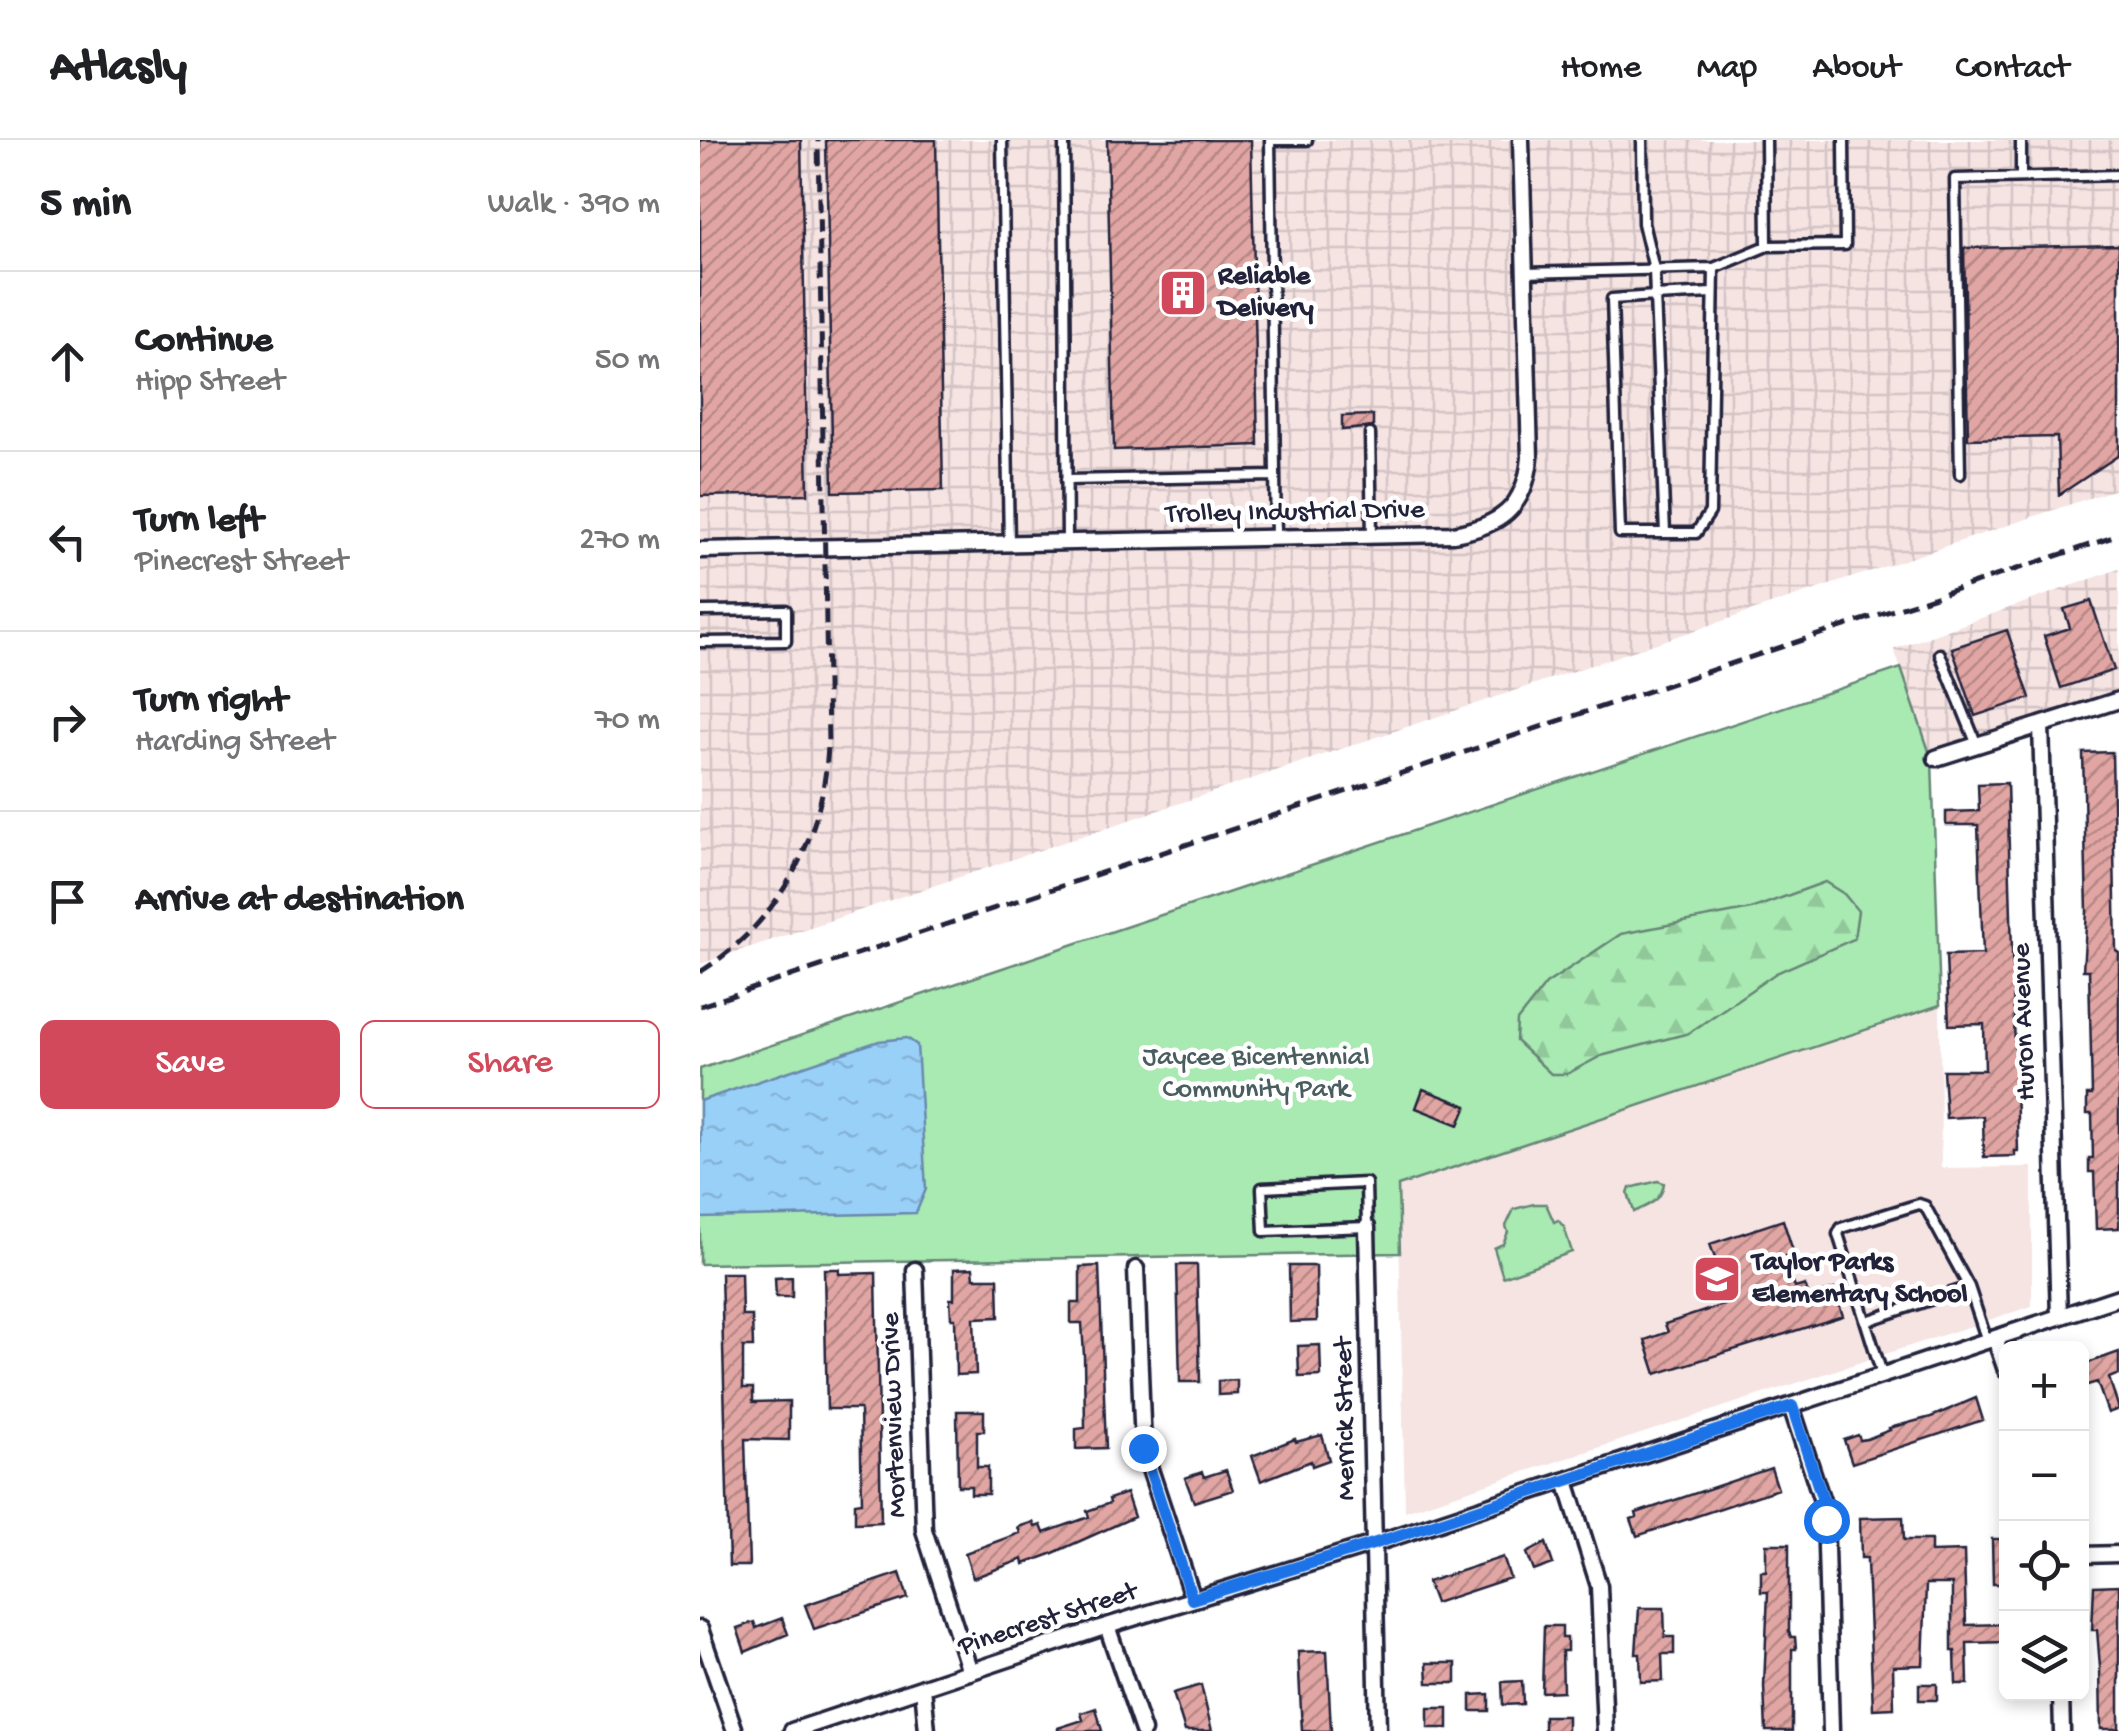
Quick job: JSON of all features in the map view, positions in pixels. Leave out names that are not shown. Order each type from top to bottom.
[{"type":"street","name":"Trolley Industrial Drive","points":[[700,550],[1067,544],[1453,534],[1477,530],[1507,514],[1528,471],[1530,458],[1521,140]]},
{"type":"street","points":[[1936,758],[2119,700]]},
{"type":"street","name":"Huron Avenue","points":[[2041,725],[2059,1317]]},
{"type":"street","name":"Merrick Street","points":[[1368,1227],[1378,1731]]},
{"type":"street","points":[[1136,1269],[1143,1448],[1192,1599]]},
{"type":"street","name":"Mortenview Drive","points":[[915,1270],[924,1530],[970,1672]]},
{"type":"street","name":"Pinecrest Street","points":[[792,1731],[2119,1297]]},
{"type":"street","points":[[1991,1340],[1999,1356]]},
{"type":"street","points":[[1792,1406],[1825,1510],[1831,1731]]},
{"type":"street","points":[[1566,1480],[1599,1586],[1604,1731]]},
{"type":"street","points":[[2089,1555],[2119,1554]]},
{"type":"street","points":[[1107,1626],[1143,1731]]},
{"type":"street","points":[[700,1629],[735,1731]]},
{"type":"street","points":[[923,1687],[927,1731]]},
{"type":"street","points":[[2061,1701],[2062,1731]]},
{"type":"lane","points":[[1002,140],[1010,545]]},
{"type":"lane","points":[[1064,140],[1067,544]]},
{"type":"lane","points":[[1276,538],[1270,140],[1307,140]]},
{"type":"lane","points":[[1642,140],[1643,223],[1654,270],[1665,533]]},
{"type":"lane","points":[[1766,140],[1767,246]]},
{"type":"lane","points":[[1524,274],[1714,268],[1767,246],[1845,245],[1844,140]]},
{"type":"lane","points":[[2021,140],[2021,177]]},
{"type":"lane","points":[[1960,474],[1956,179],[2119,175]]},
{"type":"lane","points":[[1712,293],[1612,299],[1620,533],[1696,533],[1710,512],[1714,268]]},
{"type":"lane","points":[[1370,434],[1372,536]]},
{"type":"lane","points":[[1066,480],[1275,476]]},
{"type":"lane","points":[[700,611],[786,610],[786,641],[700,642]]},
{"type":"lane","points":[[1940,654],[1977,745]]},
{"type":"lane","points":[[1366,1183],[1368,1227],[1264,1232],[1262,1188],[1366,1183]]},
{"type":"lane","points":[[1883,1377],[1838,1234],[1841,1228],[1922,1204],[1968,1287],[1991,1340]]},
{"type":"lane","points":[[1867,1321],[1968,1287]]},
{"type":"shaded area","points":[[700,140],[2119,140],[2119,488],[700,964]]},
{"type":"shaded area","points":[[2119,569],[2119,695],[1932,760],[1894,649]]},
{"type":"shaded area","name":"Taylor Parks Elementary School","points":[[1940,1005],[1941,1168],[2032,1167],[2032,1306],[1405,1511],[1398,1187]]},
{"type":"green space","name":"Jaycee Bicentennial Community Park","points":[[1901,668],[1932,760],[1940,1005],[1398,1186],[1400,1253],[700,1264],[700,1069]]},
{"type":"green space","points":[[1825,882],[1844,894],[1858,911],[1854,939],[1776,973],[1689,1033],[1601,1056],[1567,1074],[1551,1074],[1516,1041],[1517,1021],[1546,984],[1621,934],[1751,909]]},
{"type":"green space","points":[[1664,1183],[1658,1198],[1634,1212],[1630,1188]]},
{"type":"green space","points":[[1546,1204],[1554,1222],[1558,1220],[1564,1227],[1572,1252],[1503,1277],[1494,1248],[1503,1244],[1514,1209]]},
{"type":"water","points":[[907,1038],[917,1045],[926,1189],[916,1213],[700,1218],[700,1101],[879,1041]]},
{"type":"building","points":[[700,140],[801,140],[808,494],[700,496]]},
{"type":"building","points":[[826,140],[936,140],[943,490],[833,492]]},
{"type":"building","name":"Reliable Delivery","points":[[1107,140],[1251,140],[1258,445],[1114,450]]},
{"type":"building","points":[[2119,245],[2119,455],[2059,495],[2057,437],[1968,439],[1964,248]]},
{"type":"building","points":[[1373,415],[1373,427],[1342,430],[1342,416]]},
{"type":"building","points":[[2091,601],[2114,670],[2061,688],[2044,636],[2070,628],[2064,609]]},
{"type":"building","points":[[2007,630],[2030,698],[1975,716],[1952,648]]},
{"type":"building","points":[[2112,752],[2119,953],[2119,1228],[2096,1229],[2094,1172],[2089,1172],[2089,1158],[2093,1158],[2092,1114],[2087,1114],[2087,1095],[2092,1095],[2089,970],[2083,970],[2087,912],[2083,753]]},
{"type":"building","points":[[2007,783],[2018,1151],[2015,1156],[1984,1157],[1983,1116],[1946,1118],[1943,1070],[1985,1070],[1984,1024],[1949,1025],[1946,955],[1983,954],[1978,825],[1946,825],[1946,812],[1979,811],[1978,784]]},
{"type":"building","points":[[1423,1089],[1467,1106],[1459,1125],[1416,1108]]},
{"type":"building","points":[[1783,1220],[1794,1254],[1785,1256],[1795,1288],[1805,1285],[1809,1297],[1834,1289],[1843,1316],[1656,1374],[1645,1340],[1668,1332],[1665,1324],[1735,1301],[1729,1285],[1714,1279],[1712,1270],[1717,1264],[1710,1244]]},
{"type":"building","points":[[1177,1265],[1197,1265],[1200,1382],[1180,1382]]},
{"type":"building","points":[[1099,1266],[1106,1448],[1076,1449],[1076,1429],[1085,1428],[1084,1356],[1082,1323],[1071,1323],[1071,1303],[1080,1303],[1080,1267]]},
{"type":"building","points":[[1289,1266],[1316,1266],[1317,1321],[1290,1322]]},
{"type":"building","points":[[973,1268],[974,1278],[998,1278],[999,1317],[974,1318],[976,1374],[956,1375],[955,1318],[951,1318],[950,1299],[954,1299],[954,1269]]},
{"type":"building","points":[[824,1269],[839,1269],[839,1274],[876,1273],[881,1522],[855,1523],[855,1503],[862,1502],[860,1409],[827,1409]]},
{"type":"building","points":[[721,1273],[741,1273],[742,1316],[752,1316],[753,1347],[743,1347],[743,1388],[753,1388],[753,1402],[789,1401],[789,1440],[745,1439],[749,1566],[729,1566]]},
{"type":"building","points":[[792,1277],[792,1297],[776,1297],[775,1278]]},
{"type":"building","points":[[1320,1345],[1321,1376],[1299,1377],[1298,1346]]},
{"type":"building","points":[[2119,1352],[2119,1374],[2109,1378],[2119,1409],[2108,1413],[2097,1382],[2089,1384],[2089,1363]]},
{"type":"building","points":[[1237,1380],[1237,1394],[1218,1395],[1218,1381]]},
{"type":"building","points":[[1976,1398],[1983,1420],[1852,1463],[1844,1440],[1858,1435],[1860,1440],[1867,1439]]},
{"type":"building","points":[[957,1411],[984,1411],[984,1431],[977,1431],[977,1467],[988,1467],[988,1494],[971,1494],[971,1486],[958,1486]]},
{"type":"building","points":[[1322,1435],[1329,1460],[1312,1466],[1311,1461],[1261,1481],[1252,1456],[1295,1439],[1296,1442]]},
{"type":"building","points":[[1771,1468],[1778,1489],[1637,1536],[1631,1519],[1637,1517],[1636,1513]]},
{"type":"building","points":[[1226,1470],[1233,1490],[1194,1502],[1185,1478]]},
{"type":"building","points":[[1126,1493],[1134,1517],[1051,1554],[1024,1564],[1023,1559],[973,1578],[965,1553],[1020,1533],[1018,1527],[1033,1522],[1035,1527],[1041,1525],[1044,1533],[1089,1517],[1087,1511]]},
{"type":"building","points":[[1903,1517],[1904,1540],[1931,1540],[1931,1552],[1964,1551],[1966,1625],[1999,1624],[1999,1642],[1967,1643],[1968,1684],[1956,1684],[1952,1584],[1926,1584],[1923,1665],[1893,1666],[1894,1708],[1873,1709],[1867,1558],[1861,1558],[1860,1518]]},
{"type":"building","points":[[1992,1539],[1999,1539],[1999,1584],[1993,1584]]},
{"type":"building","points":[[1546,1543],[1553,1564],[1534,1571],[1527,1553]]},
{"type":"building","points":[[1766,1544],[1789,1544],[1789,1632],[1795,1637],[1796,1649],[1792,1649],[1792,1731],[1766,1731],[1768,1592],[1761,1592],[1761,1571],[1766,1571]]},
{"type":"building","points":[[1503,1557],[1510,1578],[1435,1603],[1427,1582]]},
{"type":"building","points":[[900,1573],[908,1598],[814,1629],[805,1605]]},
{"type":"building","points":[[2119,1585],[2119,1729],[2101,1729],[2097,1630],[2092,1630],[2094,1586]]},
{"type":"building","points":[[1639,1608],[1664,1608],[1665,1637],[1674,1637],[1674,1654],[1662,1654],[1663,1681],[1641,1682],[1640,1654],[1636,1654]]},
{"type":"building","points":[[782,1618],[788,1634],[745,1652],[737,1628],[754,1622],[756,1628]]},
{"type":"building","points":[[1544,1626],[1562,1626],[1562,1638],[1567,1638],[1567,1651],[1562,1651],[1563,1691],[1542,1692]]},
{"type":"building","points":[[1327,1651],[1331,1731],[1302,1731],[1298,1652]]},
{"type":"building","points":[[1427,1663],[1456,1663],[1456,1683],[1428,1683]]},
{"type":"building","points":[[1522,1681],[1523,1704],[1503,1705],[1502,1682]]},
{"type":"building","points":[[1919,1684],[1937,1684],[1937,1700],[1919,1700]]},
{"type":"building","points":[[1201,1685],[1212,1731],[1185,1731],[1173,1693]]},
{"type":"building","points":[[1489,1694],[1489,1711],[1471,1711],[1471,1695]]},
{"type":"building","points":[[1096,1708],[1102,1731],[1058,1731],[1083,1720],[1081,1713]]},
{"type":"building","points":[[1428,1708],[1448,1708],[1448,1728],[1428,1728]]},
{"type":"building","points":[[1544,1716],[1567,1716],[1567,1731],[1544,1731]]},
{"type":"railway","points":[[700,972],[753,929],[774,903],[807,844],[825,779],[828,745],[818,140]]},
{"type":"railway","points":[[700,1006],[2119,535]]},
{"type":"place","name":"Reliable Delivery","points":[[1183,293]]},
{"type":"place","name":"Taylor Parks Elementary School","points":[[1717,1279]]},
{"type":"route","points":[[1143,1448],[1192,1599],[1373,1544],[1792,1406],[1826,1520]]}]
